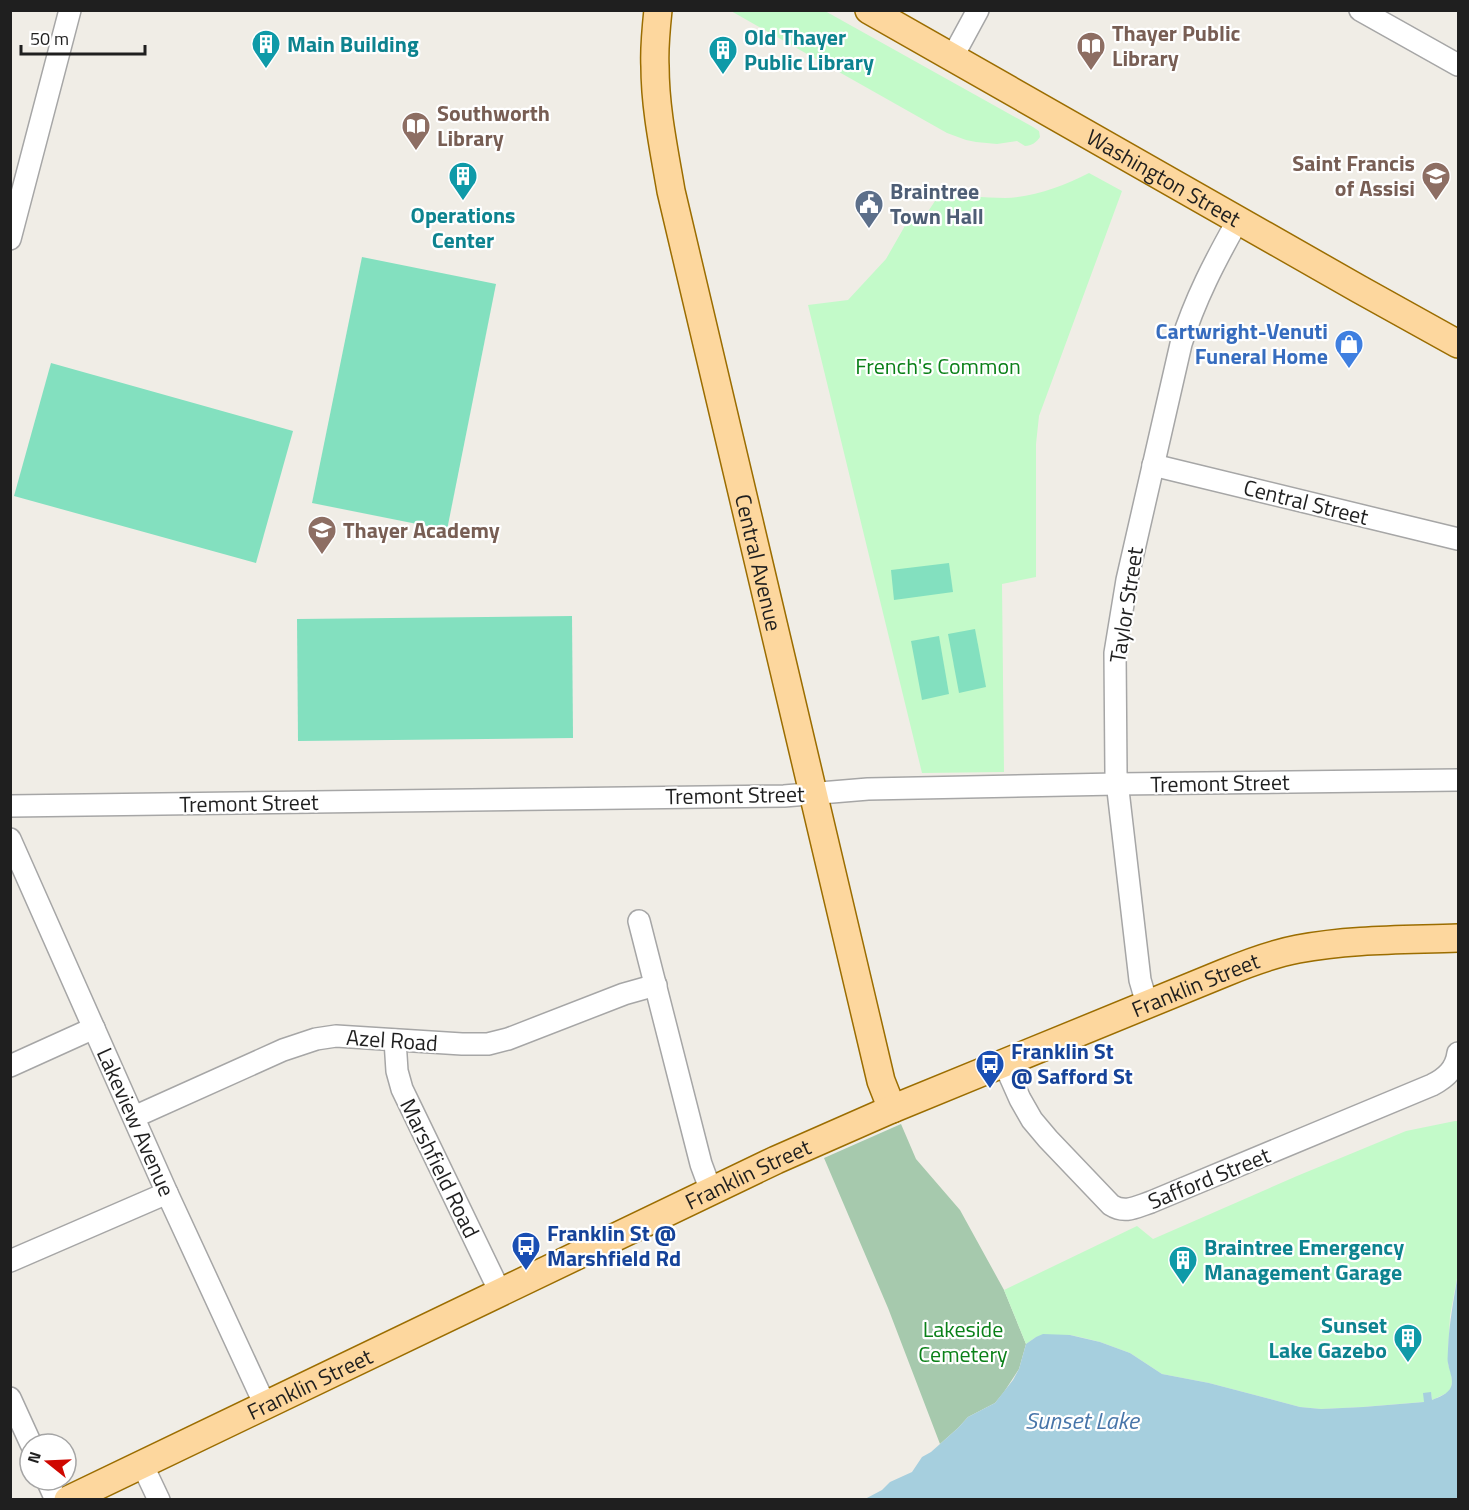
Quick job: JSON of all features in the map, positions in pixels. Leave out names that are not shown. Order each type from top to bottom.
[{"type":"main road","name":"Central Avenue","points":[[658,10],[655,42],[656,83],[671,191],[878,1070],[892,1109]]},
{"type":"main road","name":"Washington Street","points":[[869,10],[1458,344]]},
{"type":"main road","name":"Franklin Street","points":[[68,1500],[820,1140],[1248,963],[1295,950],[1336,943],[1458,938]]},
{"type":"street","points":[[10,239],[70,10]]},
{"type":"street","points":[[952,58],[978,10]]},
{"type":"street","points":[[1360,10],[1458,65]]},
{"type":"street","name":"Taylor Street","points":[[1147,1004],[1140,980],[1116,761],[1116,646],[1127,580],[1176,365],[1191,315],[1209,273],[1238,220]]},
{"type":"street","name":"Central Street","points":[[1153,465],[1458,539]]},
{"type":"street","name":"Tremont Street","points":[[10,806],[784,796],[868,789],[1458,780]]},
{"type":"street","name":"Lakeview Avenue","points":[[10,839],[167,1192],[265,1405]]},
{"type":"street","points":[[639,921],[701,1164],[711,1191]]},
{"type":"street","name":"Azel Road","points":[[134,1117],[284,1050],[316,1039],[336,1036],[469,1044],[497,1042],[624,994],[656,985]]},
{"type":"street","points":[[10,1066],[94,1028]]},
{"type":"street","name":"Marshfield Road","points":[[395,1040],[397,1071],[402,1089],[500,1292]]},
{"type":"street","name":"Safford Street","points":[[1004,1063],[1032,1120],[1048,1139],[1111,1205],[1128,1210],[1439,1082],[1455,1065],[1458,1053]]},
{"type":"street","points":[[10,1261],[167,1192]]},
{"type":"street","points":[[10,1398],[26,1432]]},
{"type":"street","points":[[142,1464],[159,1500]]},
{"type":"green space","points":[[731,11],[825,11],[1033,127],[1039,131],[1040,137],[1034,143],[1025,146],[1017,141],[997,144],[976,142],[947,133]]},
{"type":"green space","name":"French's Common","points":[[1089,173],[1122,191],[1039,416],[1036,444],[1036,577],[1002,584],[1004,772],[922,773],[808,305],[848,300],[886,259],[910,217],[921,222],[941,192],[1005,198],[1027,196]]},
{"type":"green space","points":[[362,257],[496,284],[447,530],[312,503]]},
{"type":"green space","points":[[51,363],[293,431],[256,563],[14,496]]},
{"type":"green space","points":[[949,563],[953,592],[894,600],[891,570]]},
{"type":"green space","points":[[572,616],[573,738],[298,741],[297,619]]},
{"type":"green space","points":[[975,629],[986,687],[959,693],[948,634]]},
{"type":"green space","points":[[939,636],[949,694],[922,700],[911,641]]},
{"type":"green space","points":[[1458,1121],[1458,1273],[1450,1316],[1448,1364],[1452,1382],[1447,1393],[1432,1400],[1431,1393],[1424,1402],[1321,1409],[1300,1407],[1209,1383],[1162,1374],[1130,1353],[1084,1338],[1070,1335],[1036,1337],[1026,1344],[1004,1290],[1137,1226],[1153,1239],[1406,1131]]},
{"type":"green space","name":"Lakeside Cemetery","points":[[901,1124],[916,1159],[960,1210],[1004,1290],[1026,1344],[1019,1369],[995,1403],[968,1417],[940,1444],[888,1308],[824,1158]]},
{"type":"water","name":"Sunset Lake","points":[[1458,1273],[1458,1499],[865,1499],[882,1490],[890,1482],[912,1472],[922,1457],[931,1452],[968,1417],[995,1403],[1019,1369],[1026,1344],[1043,1334],[1070,1335],[1100,1342],[1130,1353],[1162,1374],[1209,1383],[1300,1407],[1321,1409],[1424,1402],[1423,1393],[1431,1392],[1432,1400],[1446,1393],[1452,1384],[1448,1349]]},
{"type":"place","name":"Main Building","points":[[266,70]]},
{"type":"place","name":"Thayer Public Library","points":[[1091,72]]},
{"type":"place","name":"Old Thayer Public Library","points":[[723,76]]},
{"type":"place","name":"Southworth Library","points":[[416,152]]},
{"type":"place","name":"Operations Center","points":[[463,202]]},
{"type":"place","name":"Saint Francis of Assisi","points":[[1436,202]]},
{"type":"place","name":"Braintree Town Hall","points":[[869,230]]},
{"type":"place","name":"Cartwright-Venuti Funeral Home","points":[[1349,370]]},
{"type":"place","name":"Thayer Academy","points":[[322,556]]},
{"type":"place","name":"Franklin St @ Safford St","points":[[990,1090]]},
{"type":"place","name":"Franklin St @ Marshfield Rd","points":[[526,1272]]},
{"type":"place","name":"Braintree Emergency Management Garage","points":[[1183,1286]]},
{"type":"place","name":"Sunset Lake Gazebo","points":[[1408,1364]]}]
